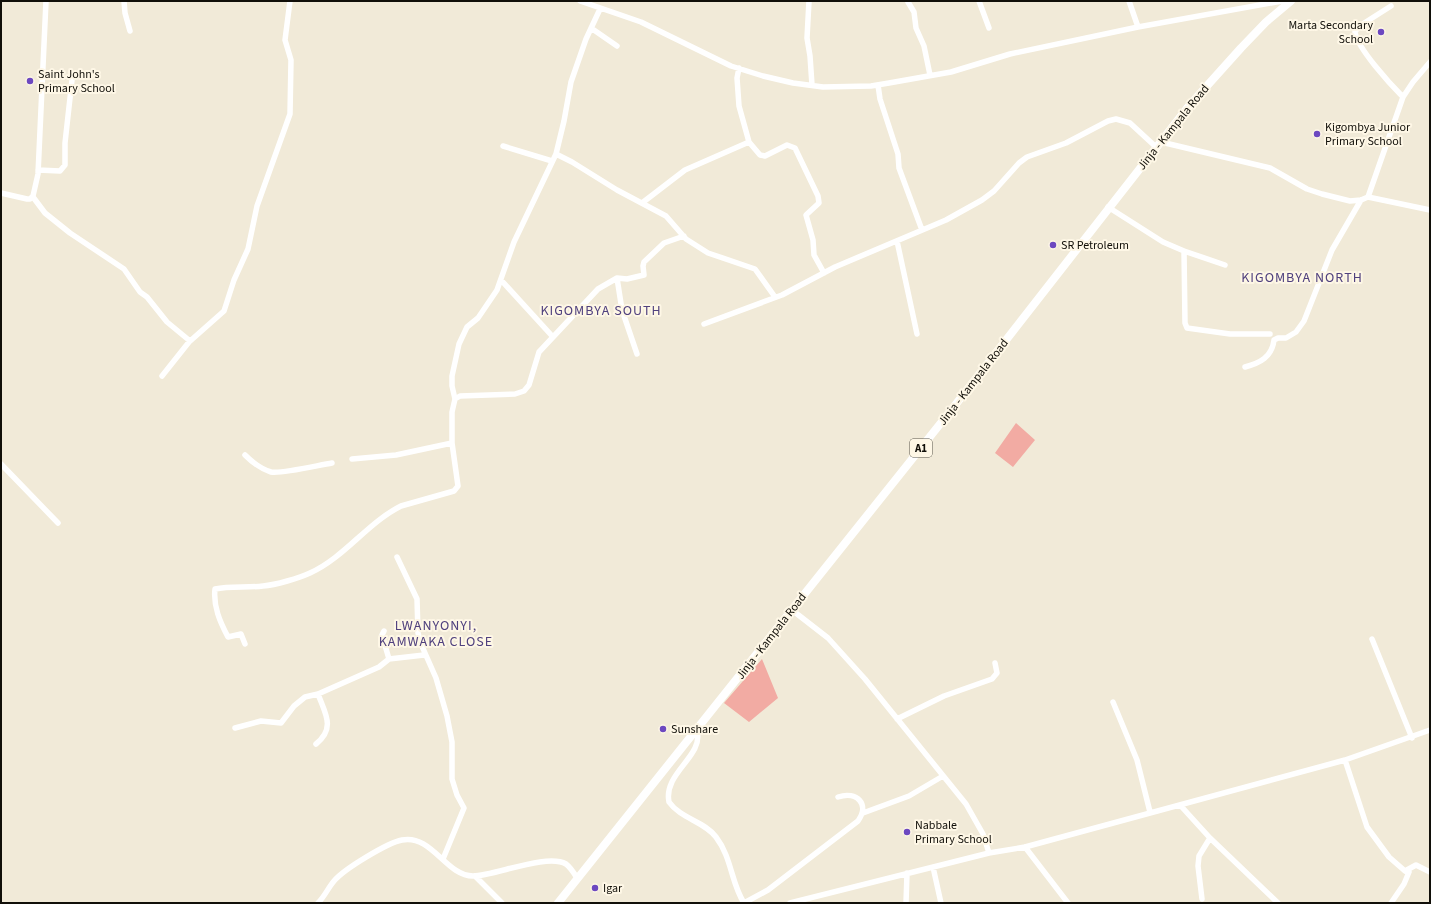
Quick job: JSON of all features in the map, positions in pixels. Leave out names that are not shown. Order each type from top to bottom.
[{"type":"highway","name":"Jinja - Kampala Road","points":[[558,903],[697,731],[961,398],[1158,144],[1222,68],[1266,22],[1291,1]]},
{"type":"street","points":[[32,197],[38,170],[46,1]]},
{"type":"street","points":[[124,1],[125,13],[130,31]]},
{"type":"street","points":[[162,376],[190,341],[220,315],[228,303],[234,280],[248,249],[257,206],[290,114],[291,60],[285,40],[290,1]]},
{"type":"street","points":[[580,1],[641,22],[681,43],[739,68],[763,76],[812,86],[871,86],[951,72],[1010,54],[1138,27],[1282,1]]},
{"type":"street","points":[[808,1],[807,38],[812,86]]},
{"type":"street","points":[[979,1],[989,28]]},
{"type":"street","points":[[1129,1],[1138,27]]},
{"type":"street","points":[[908,2],[914,12],[916,28],[924,46],[930,75]]},
{"type":"street","points":[[1391,6],[1358,27],[1355,35],[1383,75],[1404,97]]},
{"type":"street","points":[[245,644],[241,634],[228,638],[221,624],[217,611],[214,597],[215,589],[226,587],[264,586],[310,573],[326,564],[375,522],[393,510],[401,506],[454,491],[458,486],[452,443],[452,412],[455,399],[452,386],[453,368],[463,334],[489,304],[501,280],[514,242],[556,154],[571,82],[590,28],[600,8]]},
{"type":"street","points":[[590,28],[617,46]]},
{"type":"street","points":[[1368,197],[1404,97],[1413,82],[1430,62]]},
{"type":"street","points":[[739,68],[737,78],[739,106],[749,142],[760,155],[765,156],[787,145],[795,148],[818,196],[819,204],[806,215],[813,240],[814,255],[824,273]]},
{"type":"street","points":[[38,170],[60,170],[65,165],[65,143],[72,80]]},
{"type":"street","points":[[878,85],[880,99],[894,141],[899,168],[922,230]]},
{"type":"street","points":[[704,324],[790,292],[824,273],[946,220],[982,200],[1003,183],[1019,163],[1028,157],[1066,143],[1116,119],[1130,123],[1158,144],[1270,168],[1314,192],[1350,201],[1361,200],[1368,197],[1430,210]]},
{"type":"street","points":[[642,203],[686,170],[749,142]]},
{"type":"street","points":[[503,146],[552,162]]},
{"type":"street","points":[[556,154],[572,162],[617,190],[666,216],[691,243],[718,257],[755,269],[775,297]]},
{"type":"street","points":[[1,193],[27,199],[32,197]]},
{"type":"street","points":[[32,197],[45,213],[70,233],[124,269],[140,292],[147,297],[167,322],[190,341]]},
{"type":"street","points":[[1245,367],[1265,360],[1273,346],[1274,340],[1278,338],[1286,338],[1296,332],[1304,321],[1332,250],[1361,200]]},
{"type":"street","points":[[1108,207],[1153,236],[1184,251],[1225,265]]},
{"type":"street","points":[[455,399],[460,396],[514,394],[524,391],[529,384],[539,352],[598,289],[617,278],[627,279],[644,275],[644,262],[664,243],[684,236]]},
{"type":"street","points":[[897,241],[917,334]]},
{"type":"street","points":[[1184,251],[1185,323],[1187,328],[1230,334],[1270,334]]},
{"type":"street","points":[[617,278],[622,310],[637,354]]},
{"type":"street","points":[[501,280],[553,338]]},
{"type":"street","points":[[352,459],[396,455],[452,443]]},
{"type":"street","points":[[245,455],[256,465],[271,472],[284,472],[332,463]]},
{"type":"street","points":[[1,464],[58,523]]},
{"type":"street","points":[[397,557],[417,599],[418,633],[424,655],[436,678],[447,716],[452,742],[452,779],[457,796],[464,808],[443,859]]},
{"type":"street","points":[[792,610],[828,638],[865,678],[942,776],[966,804],[983,834],[989,853]]},
{"type":"street","points":[[384,631],[382,635],[389,660]]},
{"type":"street","points":[[1372,639],[1412,738]]},
{"type":"street","points":[[235,728],[261,721],[281,723],[294,706],[305,697],[318,694],[379,667],[389,660],[424,655]]},
{"type":"street","points":[[897,719],[944,696],[992,679],[997,673],[995,663]]},
{"type":"street","points":[[316,744],[321,740],[327,728],[328,717],[318,694]]},
{"type":"street","points":[[1113,702],[1137,760],[1150,812]]},
{"type":"street","points":[[790,903],[989,853],[1025,847],[1345,760],[1412,738],[1430,730]]},
{"type":"street","points":[[697,731],[698,744],[673,779],[669,789],[669,802],[682,814],[704,826],[717,838],[727,854],[738,891],[744,903],[768,890],[858,821],[864,808],[861,802],[853,796],[846,794],[838,797]]},
{"type":"street","points":[[1345,760],[1366,827],[1389,857],[1405,871],[1409,872],[1404,884],[1391,903]]},
{"type":"street","points":[[863,813],[910,796],[942,776]]},
{"type":"street","points":[[1180,805],[1271,901],[1278,903]]},
{"type":"street","points":[[1202,899],[1198,866],[1199,856],[1210,838]]},
{"type":"street","points":[[318,903],[340,875],[391,843],[404,839],[423,844],[466,876],[475,876],[525,865],[561,862],[567,864],[577,878]]},
{"type":"street","points":[[1025,847],[1068,903]]},
{"type":"street","points":[[1405,871],[1416,865],[1430,872]]},
{"type":"street","points":[[933,867],[941,903]]},
{"type":"street","points":[[906,903],[907,873]]},
{"type":"street","points":[[475,876],[502,903]]},
{"type":"shaded area","points":[[1016,423],[1035,440],[1013,467],[995,453]]},
{"type":"shaded area","points":[[762,659],[778,698],[749,722],[724,703]]},
{"type":"place","name":"Marta Secondary School","points":[[1381,32]]},
{"type":"place","name":"Saint John's Primary School","points":[[30,81]]},
{"type":"place","name":"Kigombya Junior Primary School","points":[[1317,134]]},
{"type":"place","name":"SR Petroleum","points":[[1053,245]]},
{"type":"place","name":"Sunshare","points":[[663,729]]},
{"type":"place","name":"Nabbale Primary School","points":[[907,832]]},
{"type":"place","name":"Igar","points":[[595,888]]},
{"type":"district","name":"KIGOMBYA NORTH","points":[[1302,277]]},
{"type":"district","name":"KIGOMBYA SOUTH","points":[[601,310]]},
{"type":"district","name":"LWANYONYI, KAMWAKA CLOSE","points":[[436,634]]}]
